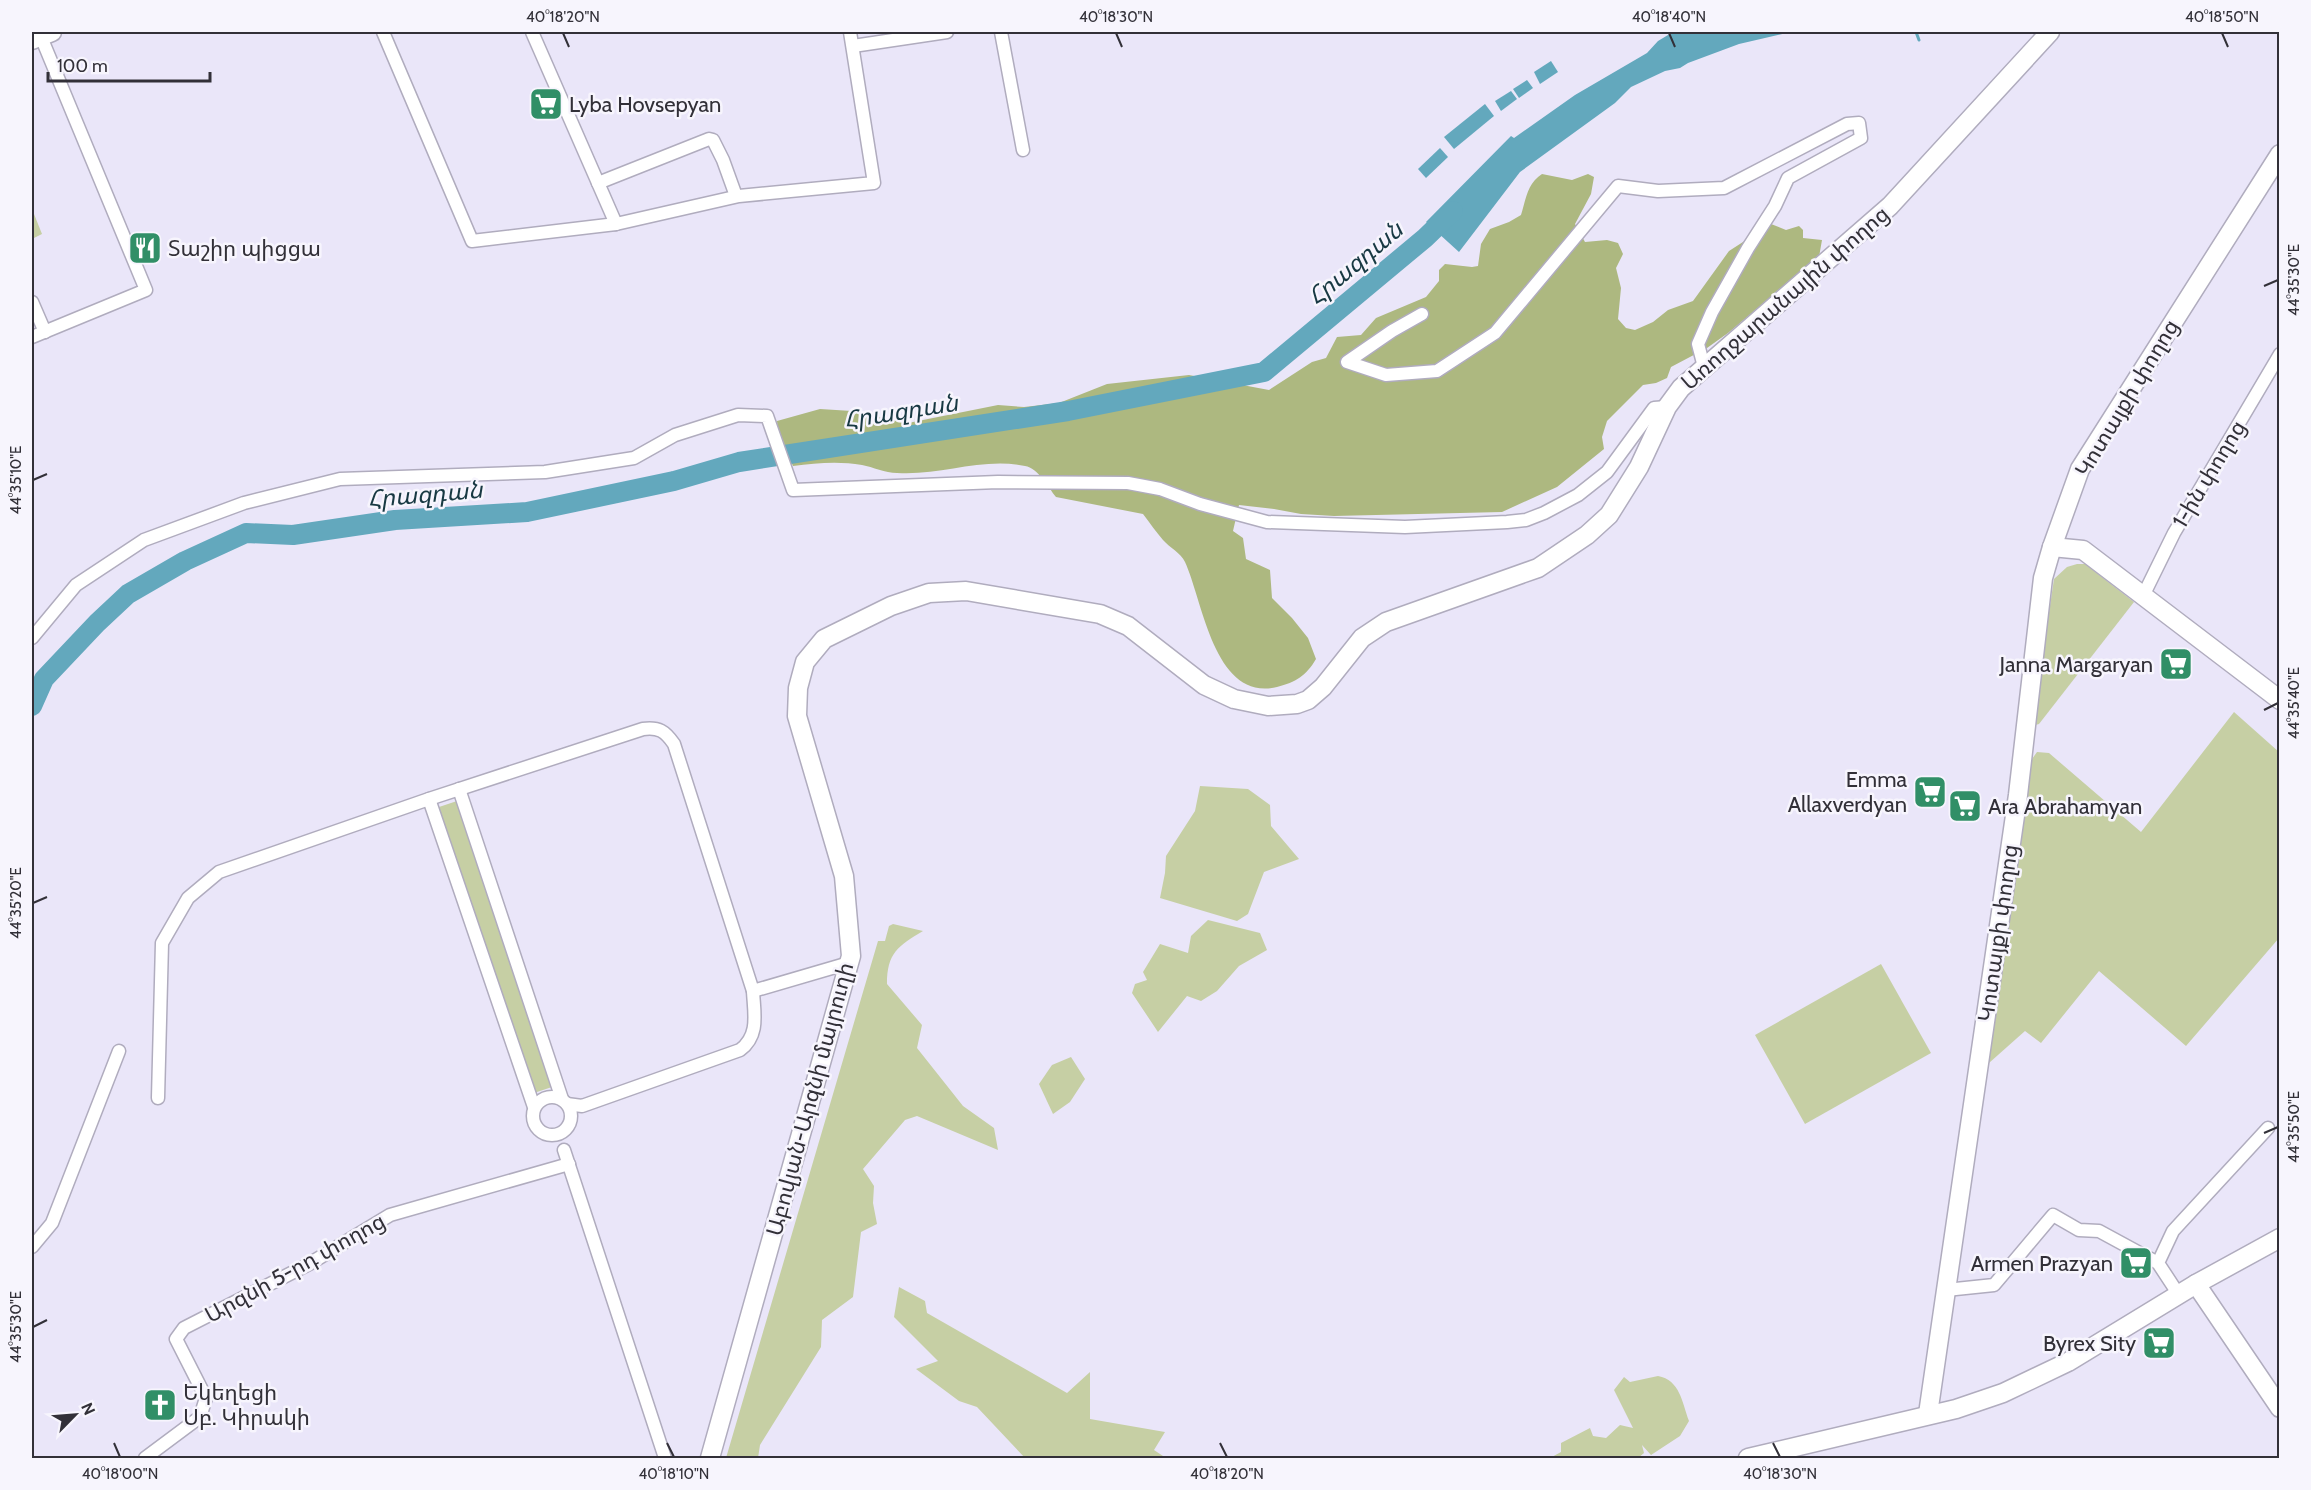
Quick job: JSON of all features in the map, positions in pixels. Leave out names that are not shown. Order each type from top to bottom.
[{"type":"main road","name":"Առողջարանային փողոց","points":[[1100,614],[1128,626],[1204,685],[1234,699],[1268,706],[1289,706],[1308,700],[1323,687],[1362,638],[1386,622],[1538,568],[1587,535],[1609,515],[1639,466],[1667,407],[1681,387],[1890,206],[2050,32]]},
{"type":"main road","name":"Կոտայքի փողոց","points":[[1928,1414],[2019,786],[2043,578],[2080,470],[2280,154]]},
{"type":"main road","points":[[2052,547],[2083,550],[2280,700]]},
{"type":"main road","name":"Աբովյան-Արզնի մայրուղի","points":[[710,1458],[851,956],[844,876],[797,716],[798,688],[805,662],[824,639],[891,606],[929,592],[966,591],[1100,614]]},
{"type":"main road","points":[[1748,1458],[1956,1408],[2024,1384],[2068,1362],[2196,1284],[2280,1238]]},
{"type":"main road","points":[[2196,1284],[2280,1408]]},
{"type":"street","points":[[383,32],[472,241],[616,225],[736,196],[874,183],[850,32]]},
{"type":"street","points":[[532,32],[616,225]]},
{"type":"street","points":[[853,46],[947,32]]},
{"type":"street","points":[[1001,32],[1023,150]]},
{"type":"street","points":[[32,338],[146,290],[41,35]]},
{"type":"street","points":[[1422,314],[1392,331],[1347,362],[1386,375],[1437,371],[1495,333],[1618,186],[1658,191],[1724,188],[1847,124],[1860,123],[1861,138],[1788,178],[1775,206],[1712,312],[1698,344],[1704,367]]},
{"type":"street","points":[[598,183],[709,139],[715,144],[723,160],[736,196]]},
{"type":"street","points":[[32,302],[45,332]]},
{"type":"street","name":"1-ին փողոց","points":[[2142,596],[2174,533],[2280,354]]},
{"type":"street","points":[[32,638],[76,585],[144,540],[244,502],[339,479],[545,472],[634,458],[675,435],[738,416],[767,416],[793,490],[998,482],[1128,483],[1160,489],[1200,504],[1267,522],[1406,527],[1507,522],[1526,520],[1544,513],[1578,495],[1607,472],[1654,408],[1667,407]]},
{"type":"street","points":[[158,1098],[162,944],[188,898],[219,872],[429,799],[643,729],[662,730],[674,744],[753,991],[755,1030],[748,1044],[740,1050],[582,1106],[567,1106],[548,1096],[534,1107]]},
{"type":"street","points":[[429,799],[534,1107],[533,1121],[544,1133],[560,1134],[566,1129],[567,1106],[459,789]]},
{"type":"street","points":[[753,991],[849,963]]},
{"type":"street","points":[[32,1247],[51,1223],[119,1051]]},
{"type":"street","points":[[2158,1263],[2173,1231],[2268,1128]]},
{"type":"street","points":[[564,1150],[665,1458]]},
{"type":"street","name":"Արզնի 5-րդ փողոց","points":[[145,1458],[200,1417],[206,1398],[176,1338],[184,1328],[309,1264],[390,1215],[569,1164]]},
{"type":"street","points":[[1946,1290],[1994,1286],[2054,1215],[2079,1230],[2099,1231],[2158,1263],[2179,1295]]},
{"type":"green space","points":[[1542,174],[1572,180],[1588,174],[1594,177],[1591,194],[1575,224],[1585,242],[1607,240],[1618,243],[1623,254],[1616,268],[1621,288],[1618,319],[1626,328],[1635,330],[1653,322],[1668,310],[1693,301],[1729,251],[1771,224],[1786,230],[1799,226],[1803,230],[1803,238],[1822,240],[1819,257],[1728,333],[1707,348],[1671,367],[1667,378],[1643,385],[1607,421],[1602,437],[1604,449],[1557,487],[1502,512],[1334,516],[1301,514],[1239,505],[1233,531],[1243,538],[1246,559],[1270,570],[1272,598],[1308,638],[1316,659],[1304,674],[1284,685],[1256,688],[1239,679],[1225,664],[1205,623],[1185,562],[1163,540],[1143,514],[1056,497],[1034,470],[1025,466],[993,464],[929,472],[893,473],[845,463],[793,466],[778,433],[777,421],[820,409],[852,411],[908,423],[998,405],[1024,407],[1059,403],[1107,384],[1189,375],[1269,390],[1312,362],[1326,358],[1337,337],[1361,335],[1376,318],[1426,297],[1439,281],[1439,270],[1445,264],[1478,266],[1481,244],[1490,229],[1521,215],[1530,187]]},
{"type":"green space","points":[[32,209],[42,234],[32,239]]},
{"type":"green space","points":[[2085,564],[2134,602],[2039,724],[2032,726],[2054,579],[2067,567]]},
{"type":"green space","points":[[2234,712],[2279,752],[2279,938],[2186,1046],[2099,971],[2041,1043],[2025,1031],[1989,1063],[2032,759],[2037,752],[2049,753],[2141,832]]},
{"type":"green space","points":[[1200,786],[1248,789],[1270,805],[1271,826],[1299,859],[1264,872],[1248,914],[1237,921],[1160,898],[1166,856],[1195,811]]},
{"type":"green space","points":[[457,801],[552,1087],[534,1093],[439,807]]},
{"type":"green space","points":[[1208,920],[1260,933],[1267,950],[1239,966],[1217,991],[1201,1001],[1187,996],[1158,1032],[1132,993],[1135,984],[1147,980],[1143,972],[1160,944],[1188,953],[1191,936]]},
{"type":"green space","points":[[893,924],[923,931],[896,951],[889,965],[887,984],[922,1025],[917,1048],[963,1106],[994,1128],[998,1150],[917,1116],[905,1120],[863,1169],[874,1186],[873,1203],[877,1224],[861,1232],[853,1297],[822,1320],[821,1347],[760,1445],[758,1458],[726,1458],[878,941],[885,941],[889,926]]},
{"type":"green space","points":[[1881,964],[1931,1053],[1805,1124],[1755,1035]]},
{"type":"green space","points":[[1071,1057],[1085,1079],[1070,1102],[1053,1114],[1039,1084],[1052,1065]]},
{"type":"green space","points":[[899,1287],[925,1301],[927,1313],[1067,1393],[1090,1372],[1090,1419],[1165,1432],[1154,1450],[1166,1458],[1025,1458],[977,1407],[959,1401],[916,1369],[938,1361],[894,1317]]},
{"type":"green space","points":[[1658,1376],[1671,1382],[1682,1399],[1689,1421],[1680,1436],[1651,1455],[1642,1445],[1644,1453],[1638,1458],[1550,1458],[1561,1452],[1561,1443],[1590,1428],[1593,1436],[1606,1438],[1620,1425],[1633,1428],[1614,1390],[1624,1377],[1630,1382]]},
{"type":"water","points":[[1673,32],[1791,32],[1739,44],[1680,68],[1665,71],[1631,87],[1615,103],[1520,172],[1459,252],[1426,222],[1511,136],[1514,138],[1575,95],[1647,53],[1658,41]]},
{"type":"water","points":[[1551,61],[1558,72],[1540,84],[1534,72]]},
{"type":"water","points":[[1527,80],[1533,88],[1519,98],[1513,89]]},
{"type":"water","points":[[1511,91],[1517,99],[1501,111],[1495,101]]},
{"type":"water","points":[[1485,104],[1494,116],[1454,149],[1444,137]]},
{"type":"water","points":[[1440,148],[1448,157],[1426,178],[1418,169]]},
{"type":"waterway","points":[[1916,32],[1919,40]]},
{"type":"waterway","name":"Հրազդան","points":[[32,706],[44,679],[128,594],[185,561],[246,533],[293,535],[395,520],[527,512],[674,481],[739,462],[1068,411],[1264,372],[1425,238],[1453,211]]},
{"type":"place","name":"Lyba Hovsepyan","points":[[546,104]]},
{"type":"place","name":"Տաշիր պիցցա","points":[[145,248]]},
{"type":"place","name":"Janna Margaryan","points":[[2176,664]]},
{"type":"place","name":"Emma Allaxverdyan","points":[[1930,792]]},
{"type":"place","name":"Ara Abrahamyan","points":[[1965,806]]},
{"type":"place","name":"Armen Prazyan","points":[[2136,1263]]},
{"type":"place","name":"Byrex Sity","points":[[2159,1343]]},
{"type":"place","name":"Եկեղեցի Սբ. Կիրակի","points":[[160,1405]]}]
